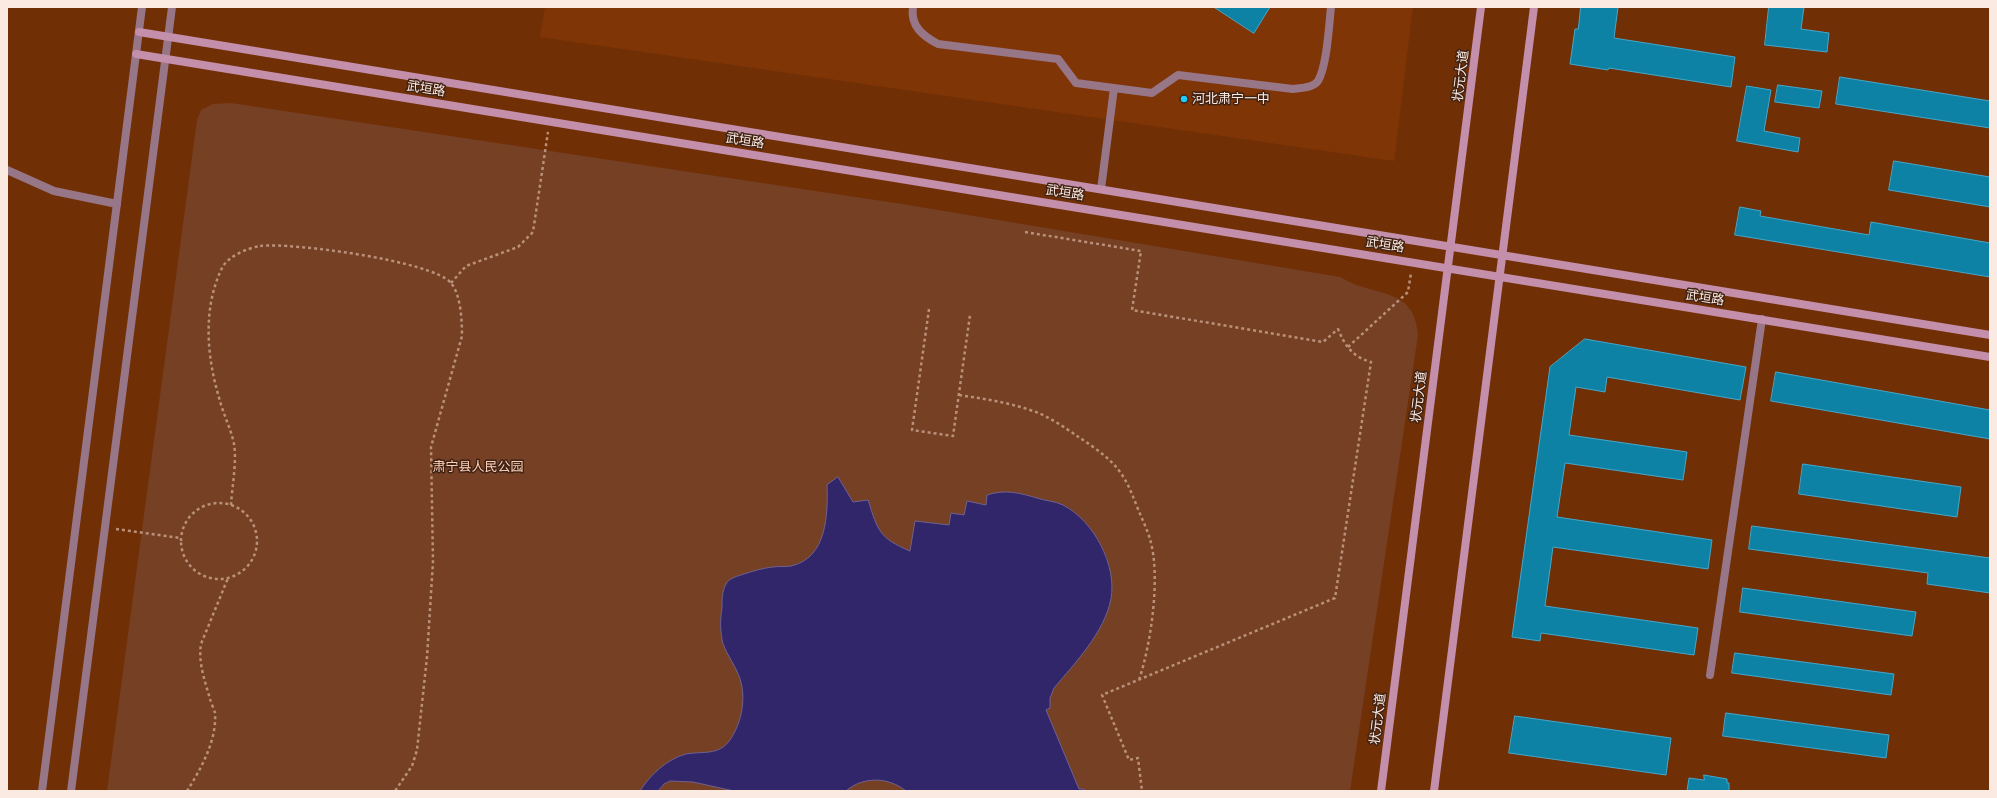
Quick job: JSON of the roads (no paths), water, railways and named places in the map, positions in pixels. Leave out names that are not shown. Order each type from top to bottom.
[{"type":"main road","name":"状元大道","points":[[1381,791],[1482,7]]},
{"type":"main road","points":[[1434,791],[1534,7]]},
{"type":"main road","name":"武垣路","points":[[139,32],[1990,335]]},
{"type":"main road","name":"武垣路","points":[[136,54],[1990,357]]},
{"type":"street","points":[[42,791],[142,7]]},
{"type":"street","points":[[71,791],[172,7]]},
{"type":"street","points":[[913,7],[912,13],[918,29],[924,36],[938,44],[1058,59],[1076,83],[1152,93],[1178,75],[1293,89],[1308,88],[1318,81],[1324,64],[1331,7]]},
{"type":"street","points":[[1100,189],[1114,88]]},
{"type":"street","points":[[7,170],[54,191],[117,204]]},
{"type":"street","points":[[1710,675],[1762,319]]},
{"type":"place","name":"河北肃宁一中","points":[[1184,99]]},
{"type":"park label","name":"肃宁县人民公园","points":[[478,467]]}]
